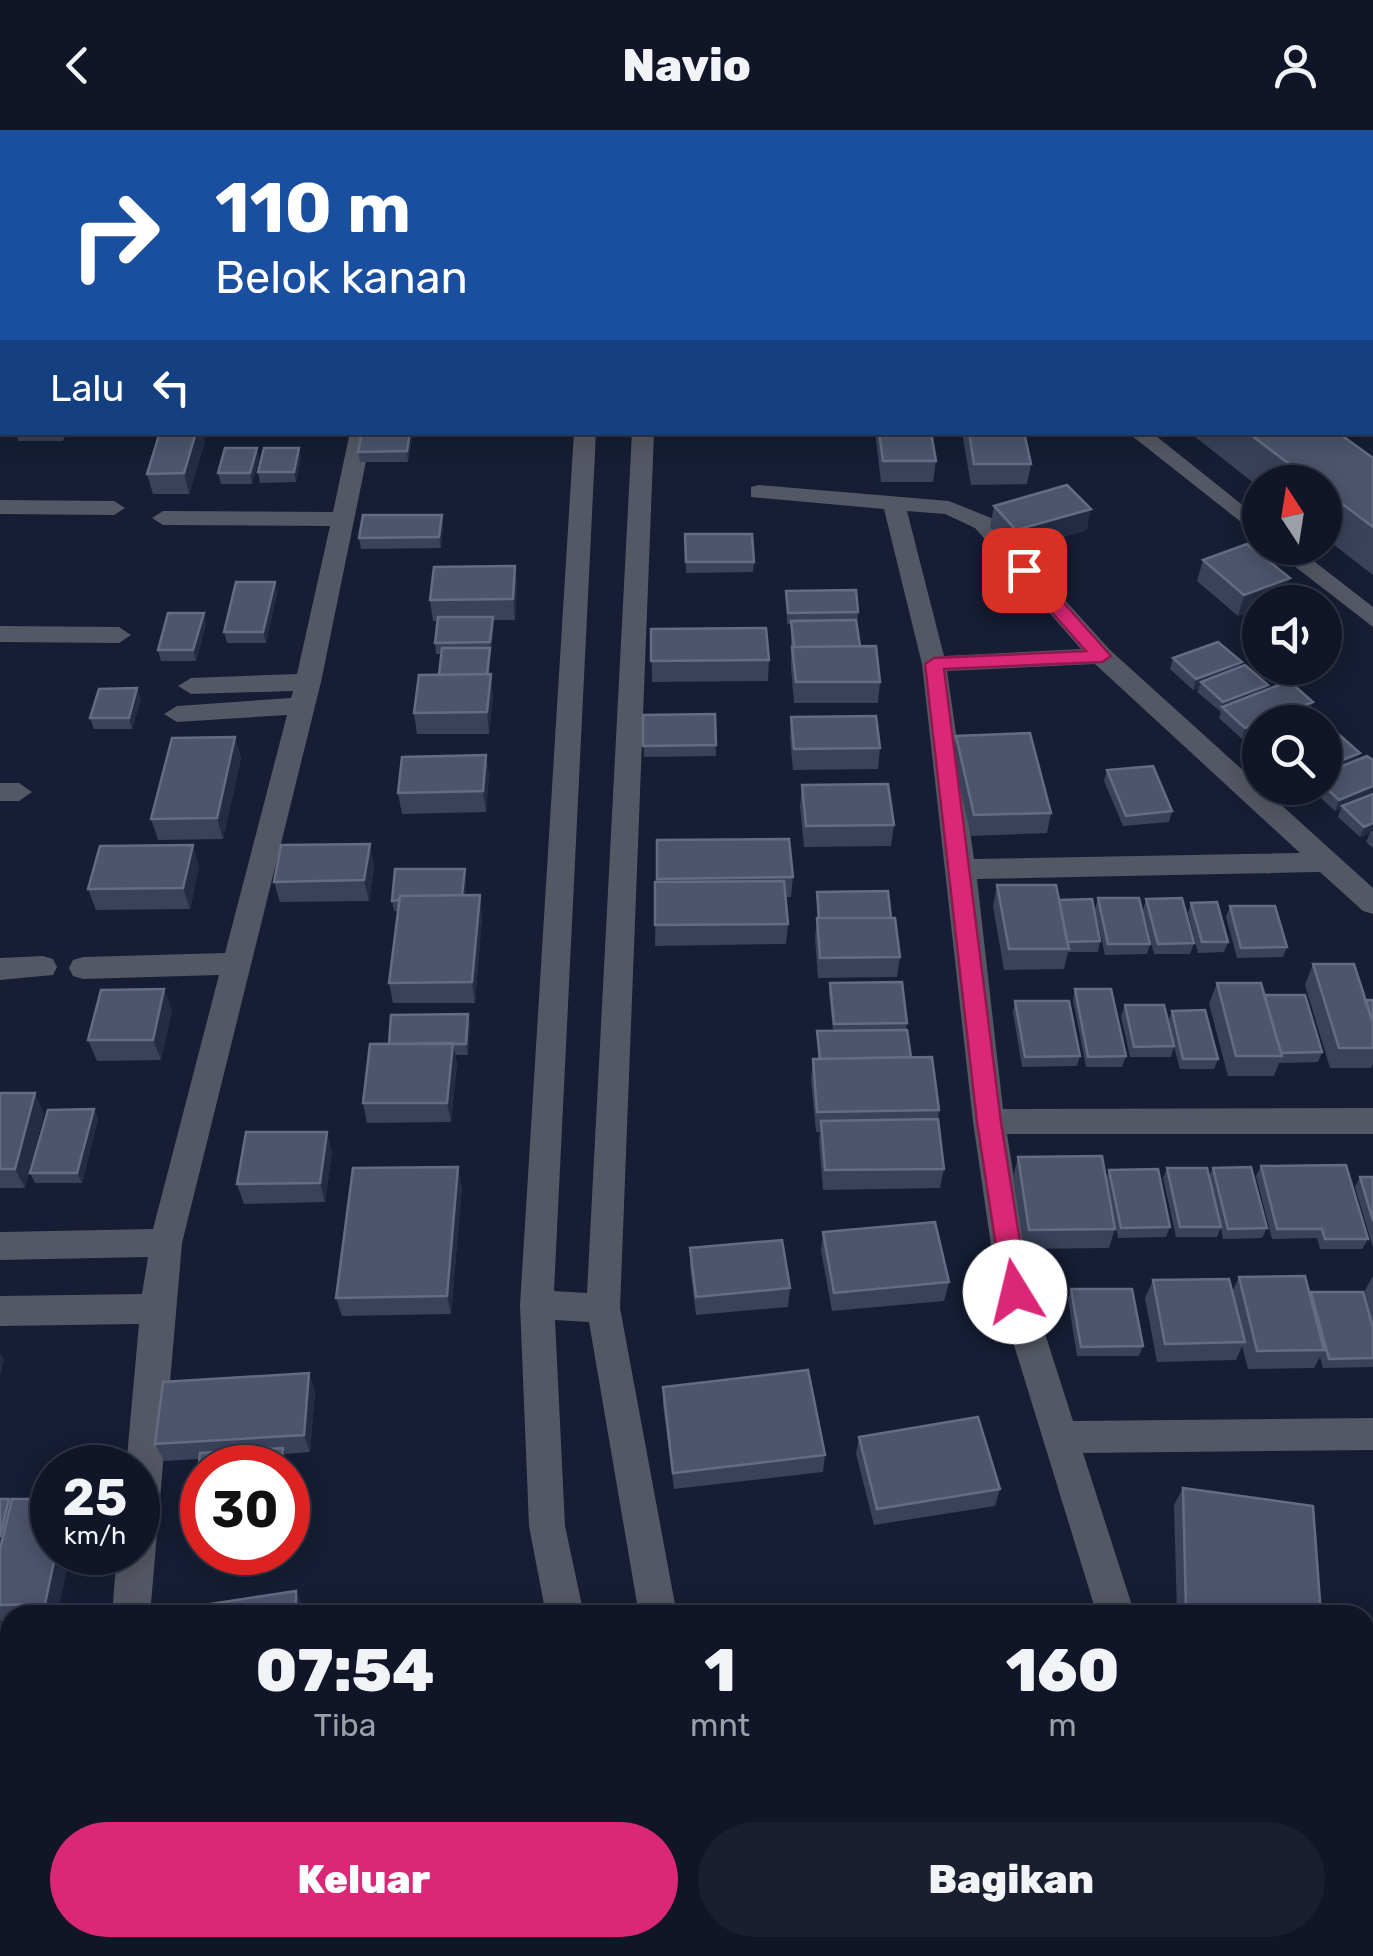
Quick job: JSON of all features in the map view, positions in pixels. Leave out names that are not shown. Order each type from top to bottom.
[{"type":"street","points":[[145,1445],[156,1309],[166,1243],[305,694],[339,519],[360,435]]},
{"type":"street","points":[[563,1605],[548,1526],[536,1305],[584,435]]},
{"type":"street","points":[[642,435],[603,1308],[656,1605]]},
{"type":"street","points":[[1141,435],[1242,516]]},
{"type":"street","points":[[760,492],[949,508],[983,523],[1102,656],[1373,904]]},
{"type":"street","points":[[894,503],[934,664],[962,869],[989,1122],[1015,1292],[1113,1605]]},
{"type":"street","points":[[0,507],[114,508]]},
{"type":"street","points":[[163,518],[339,519]]},
{"type":"street","points":[[1305,565],[1373,619]]},
{"type":"street","points":[[0,634],[120,636]]},
{"type":"street","points":[[934,664],[1102,656]]},
{"type":"street","points":[[191,686],[305,694]]},
{"type":"street","points":[[178,714],[305,694]]},
{"type":"street","points":[[962,869],[1323,862]]},
{"type":"street","points":[[83,968],[234,964]]},
{"type":"street","points":[[0,969],[43,968]]},
{"type":"street","points":[[989,1122],[1373,1120]]},
{"type":"street","points":[[0,1246],[166,1243]]},
{"type":"street","points":[[536,1305],[603,1308]]},
{"type":"street","points":[[0,1311],[156,1309]]},
{"type":"street","points":[[1058,1437],[1373,1434]]},
{"type":"street","points":[[131,1605],[134,1575]]},
{"type":"building","points":[[159,435],[195,435],[184,473],[147,474]]},
{"type":"building","points":[[361,435],[410,435],[407,451],[358,452]]},
{"type":"building","points":[[879,435],[932,435],[936,461],[883,461]]},
{"type":"building","points":[[969,435],[1025,435],[1031,464],[974,464]]},
{"type":"building","points":[[1251,435],[1341,435],[1373,458],[1373,527],[1342,504],[1342,465],[1291,465]]},
{"type":"building","points":[[225,448],[257,448],[250,473],[218,473]]},
{"type":"building","points":[[264,448],[299,448],[294,472],[258,472]]},
{"type":"building","points":[[1067,485],[1091,509],[1016,530],[994,506]]},
{"type":"building","points":[[363,515],[442,515],[439,537],[359,538]]},
{"type":"building","points":[[685,534],[752,534],[754,562],[686,562]]},
{"type":"building","points":[[1242,546],[1242,565],[1274,565],[1290,578],[1271,585],[1242,585],[1242,593],[1203,560]]},
{"type":"building","points":[[515,566],[513,599],[430,600],[434,567]]},
{"type":"building","points":[[236,582],[275,582],[263,632],[224,632]]},
{"type":"building","points":[[856,590],[858,612],[788,613],[786,591]]},
{"type":"building","points":[[168,613],[204,613],[193,650],[158,650]]},
{"type":"building","points":[[438,617],[493,617],[490,642],[435,643]]},
{"type":"building","points":[[856,620],[860,646],[794,647],[791,621]]},
{"type":"building","points":[[766,628],[769,660],[651,661],[651,629]]},
{"type":"building","points":[[1218,642],[1242,662],[1196,679],[1173,658]]},
{"type":"building","points":[[876,646],[880,682],[796,682],[792,647]]},
{"type":"building","points":[[442,648],[490,648],[487,674],[439,675]]},
{"type":"building","points":[[1242,666],[1242,685],[1268,685],[1223,702],[1201,682]]},
{"type":"building","points":[[491,674],[487,712],[414,713],[419,675]]},
{"type":"building","points":[[1279,685],[1294,685],[1313,702],[1242,705],[1242,725],[1222,707]]},
{"type":"building","points":[[137,688],[129,718],[90,718],[99,689]]},
{"type":"building","points":[[715,714],[716,745],[643,746],[643,715]]},
{"type":"building","points":[[876,716],[880,748],[794,749],[791,717]]},
{"type":"building","points":[[1030,733],[1051,813],[974,815],[956,736]]},
{"type":"building","points":[[235,737],[217,818],[151,819],[172,738]]},
{"type":"building","points":[[1342,737],[1360,753],[1342,760]]},
{"type":"building","points":[[486,755],[483,791],[398,793],[402,757]]},
{"type":"building","points":[[1367,756],[1373,760],[1373,786],[1342,799],[1342,766]]},
{"type":"building","points":[[1153,766],[1172,811],[1126,816],[1107,770]]},
{"type":"building","points":[[888,784],[894,825],[806,826],[802,785]]},
{"type":"building","points":[[1373,794],[1373,823],[1364,827],[1342,806]]},
{"type":"building","points":[[789,839],[793,877],[657,879],[657,840]]},
{"type":"building","points":[[370,844],[364,880],[274,882],[281,845]]},
{"type":"building","points":[[193,845],[183,888],[88,889],[100,846]]},
{"type":"building","points":[[395,869],[465,869],[462,895],[400,896],[392,901]]},
{"type":"building","points":[[784,881],[788,924],[655,925],[655,882]]},
{"type":"building","points":[[997,885],[1056,885],[1069,949],[1009,949]]},
{"type":"building","points":[[888,891],[891,918],[819,918],[817,892]]},
{"type":"building","points":[[480,895],[472,982],[389,983],[400,896]]},
{"type":"building","points":[[1098,898],[1139,898],[1150,944],[1108,944]]},
{"type":"building","points":[[1182,898],[1194,943],[1158,944],[1146,899]]},
{"type":"building","points":[[1092,899],[1100,941],[1067,942],[1059,900]]},
{"type":"building","points":[[1217,902],[1228,942],[1202,942],[1191,903]]},
{"type":"building","points":[[1230,906],[1275,906],[1287,947],[1241,948]]},
{"type":"building","points":[[817,918],[895,918],[900,957],[820,958]]},
{"type":"building","points":[[1313,964],[1354,964],[1373,1023],[1373,1048],[1339,1048]]},
{"type":"building","points":[[902,982],[907,1023],[834,1024],[830,983]]},
{"type":"building","points":[[1217,983],[1261,983],[1282,1056],[1236,1056]]},
{"type":"building","points":[[164,989],[153,1040],[88,1040],[101,990]]},
{"type":"building","points":[[1075,989],[1111,989],[1126,1056],[1088,1057]]},
{"type":"building","points":[[1264,995],[1305,995],[1322,1052],[1281,1053]]},
{"type":"building","points":[[1365,1000],[1373,1000],[1373,1023]]},
{"type":"building","points":[[1015,1001],[1069,1001],[1080,1056],[1025,1057]]},
{"type":"building","points":[[1125,1005],[1164,1005],[1174,1046],[1134,1047]]},
{"type":"building","points":[[1205,1010],[1218,1059],[1183,1059],[1172,1011]]},
{"type":"building","points":[[468,1014],[466,1044],[389,1044],[391,1015]]},
{"type":"building","points":[[907,1030],[911,1057],[820,1059],[817,1031]]},
{"type":"building","points":[[453,1043],[447,1103],[363,1103],[370,1044]]},
{"type":"building","points":[[932,1057],[939,1110],[817,1112],[813,1059]]},
{"type":"building","points":[[0,1093],[35,1093],[15,1169],[0,1169]]},
{"type":"building","points":[[94,1109],[77,1173],[30,1173],[48,1110]]},
{"type":"building","points":[[938,1119],[944,1169],[825,1170],[821,1121]]},
{"type":"building","points":[[246,1132],[327,1132],[320,1183],[237,1184]]},
{"type":"building","points":[[1102,1156],[1115,1229],[1029,1230],[1018,1157]]},
{"type":"building","points":[[1346,1165],[1368,1239],[1325,1239],[1322,1229],[1277,1229],[1261,1166]]},
{"type":"building","points":[[458,1167],[447,1296],[336,1298],[353,1168]]},
{"type":"building","points":[[1251,1167],[1267,1228],[1228,1229],[1213,1168]]},
{"type":"building","points":[[1167,1168],[1207,1168],[1221,1227],[1180,1227]]},
{"type":"building","points":[[1158,1169],[1170,1227],[1121,1228],[1109,1170]]},
{"type":"building","points":[[1360,1177],[1373,1177],[1373,1221]]},
{"type":"building","points":[[935,1222],[949,1282],[834,1293],[823,1232]]},
{"type":"building","points":[[782,1240],[790,1288],[696,1297],[690,1248]]},
{"type":"building","points":[[1305,1276],[1324,1350],[1257,1351],[1239,1277]]},
{"type":"building","points":[[1229,1279],[1245,1342],[1165,1344],[1153,1280]]},
{"type":"building","points":[[1071,1289],[1132,1289],[1143,1346],[1081,1347]]},
{"type":"building","points":[[1311,1292],[1363,1292],[1373,1327],[1373,1358],[1329,1359]]},
{"type":"building","points":[[808,1370],[825,1455],[673,1473],[663,1387]]},
{"type":"building","points":[[309,1373],[304,1435],[155,1444],[163,1382]]},
{"type":"building","points":[[978,1417],[1000,1489],[877,1509],[859,1437]]},
{"type":"building","points":[[1183,1488],[1313,1506],[1320,1605],[1186,1605]]},
{"type":"building","points":[[0,1499],[9,1499],[0,1537]]},
{"type":"building","points":[[12,1499],[30,1499],[30,1575],[51,1575],[45,1604],[0,1605],[0,1549]]},
{"type":"building","points":[[296,1591],[296,1605],[204,1605]]},
{"type":"route","points":[[1015,1292],[989,1122],[962,869],[934,664],[1102,656],[1024,570]]}]
